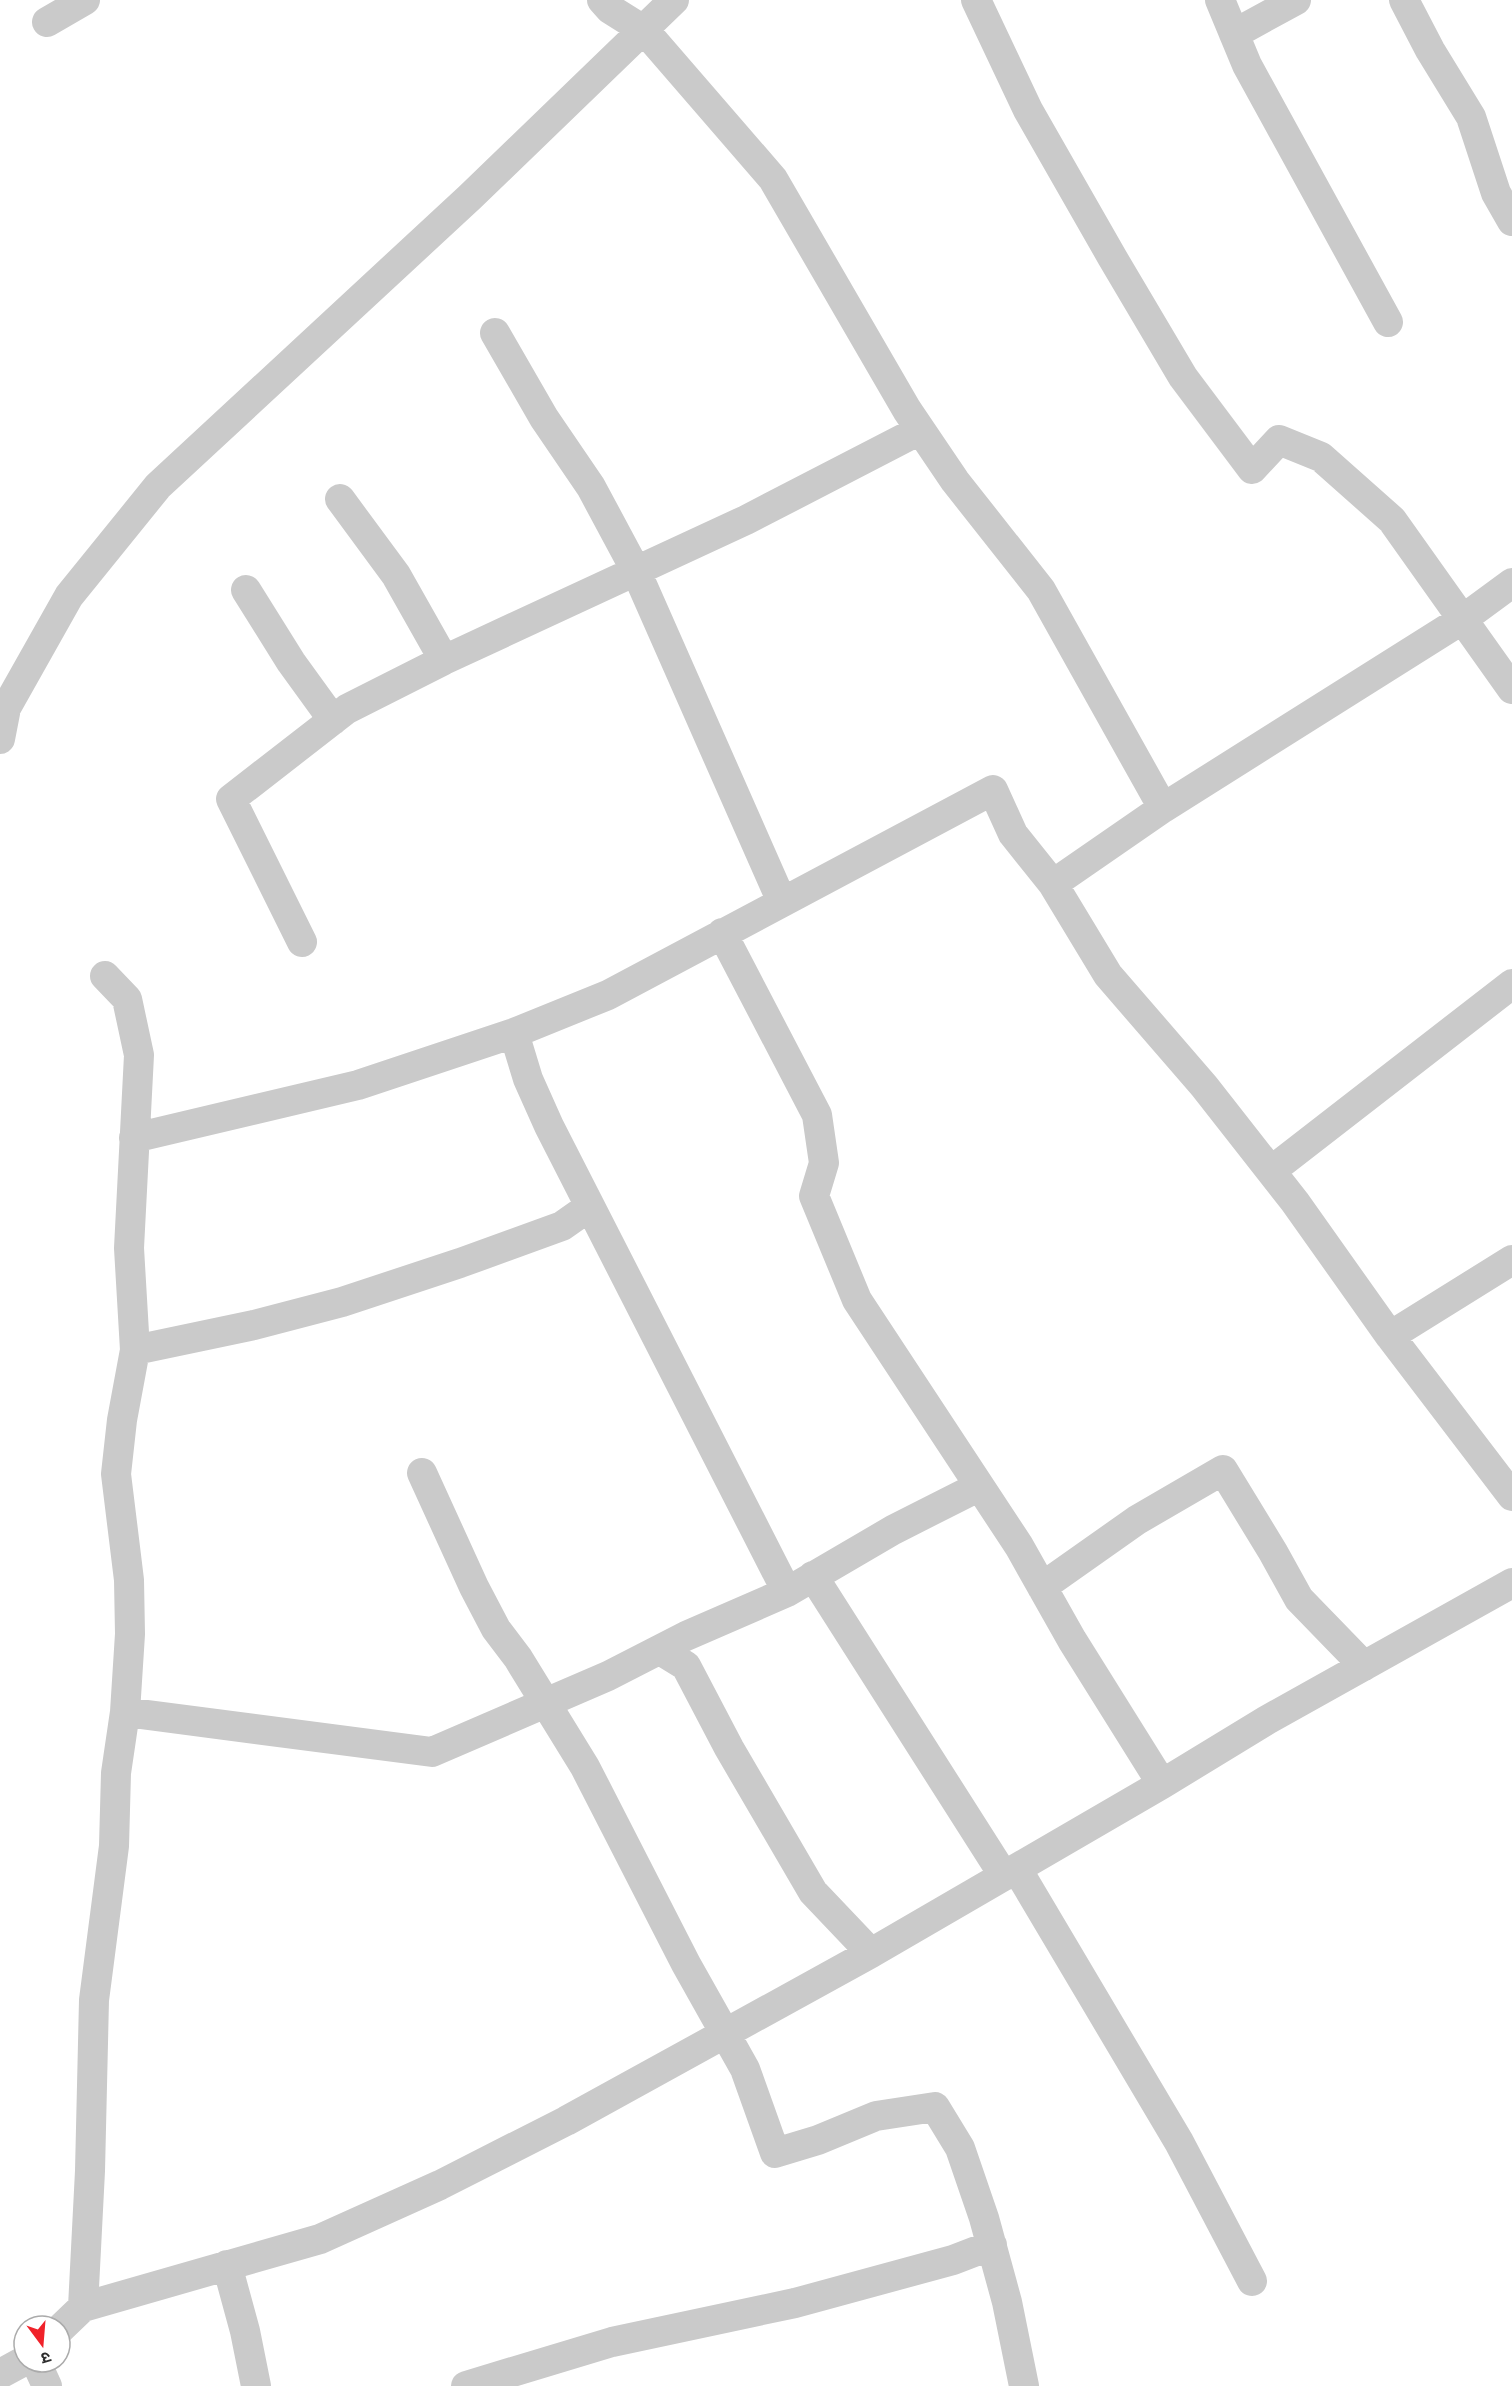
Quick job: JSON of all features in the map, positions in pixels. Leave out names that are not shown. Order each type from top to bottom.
[{"type":"street","points":[[46,22],[85,0]]},
{"type":"street","points":[[602,0],[610,9],[645,31],[773,179],[920,430],[955,481],[1041,590],[1163,808]]},
{"type":"street","points":[[0,739],[3,708],[69,596],[158,486],[470,197],[645,31],[674,0]]},
{"type":"street","points":[[976,0],[1028,110],[1112,257],[1184,377],[1252,469],[1279,440],[1321,457],[1392,520],[1512,689]]},
{"type":"street","points":[[1220,0],[1247,65],[1388,322]]},
{"type":"street","points":[[1234,34],[1296,0]]},
{"type":"street","points":[[1404,0],[1430,50],[1471,117],[1496,193],[1512,222]]},
{"type":"street","points":[[495,333],[544,418],[591,487],[636,570],[782,902]]},
{"type":"street","points":[[302,942],[231,799],[347,709],[444,660],[746,520],[920,430]]},
{"type":"street","points":[[339,499],[396,575],[444,660]]},
{"type":"street","points":[[1053,884],[1163,808],[1463,620],[1512,583]]},
{"type":"street","points":[[246,590],[291,662],[333,720]]},
{"type":"street","points":[[134,1138],[358,1085],[514,1033],[608,995],[993,790],[1013,834],[1053,884],[1108,975],[1204,1086],[1296,1202],[1390,1336],[1512,1496]]},
{"type":"street","points":[[722,933],[817,1115],[824,1163],[814,1196],[857,1300],[1019,1546],[1162,1784]]},
{"type":"street","points":[[83,2307],[90,2171],[94,2000],[114,1846],[116,1773],[125,1712],[130,1634],[129,1591],[116,1474],[122,1420],[135,1350],[129,1248],[140,1055],[127,999],[105,976]]},
{"type":"street","points":[[1271,1171],[1512,984]]},
{"type":"street","points":[[514,1033],[528,1079],[589,1207],[787,1592]]},
{"type":"street","points":[[135,1350],[254,1326],[342,1302],[562,1226],[589,1207]]},
{"type":"street","points":[[1390,1336],[1512,1260]]},
{"type":"street","points":[[1042,1587],[1137,1520],[1223,1470],[1299,1599],[1364,1666]]},
{"type":"street","points":[[422,1473],[474,1587],[496,1629],[518,1658],[544,1704],[558,1722],[585,1767],[658,1912],[745,2069],[775,2153],[818,2140],[876,2116],[935,2107],[960,2148],[992,2245],[1007,2302],[1024,2386]]},
{"type":"street","points":[[125,1712],[432,1752],[608,1676],[787,1592],[893,1530],[978,1487]]},
{"type":"street","points":[[813,1576],[1010,1873],[1179,2142],[1252,2281]]},
{"type":"street","points":[[72,2318],[83,2307],[320,2239],[440,2185],[566,2121],[872,1953],[1267,1720],[1512,1583]]},
{"type":"street","points":[[660,1650],[686,1666],[729,1748],[813,1892],[872,1953]]},
{"type":"street","points":[[466,2386],[612,2342],[795,2303],[953,2260],[992,2245]]},
{"type":"street","points":[[227,2265],[256,2386]]}]
